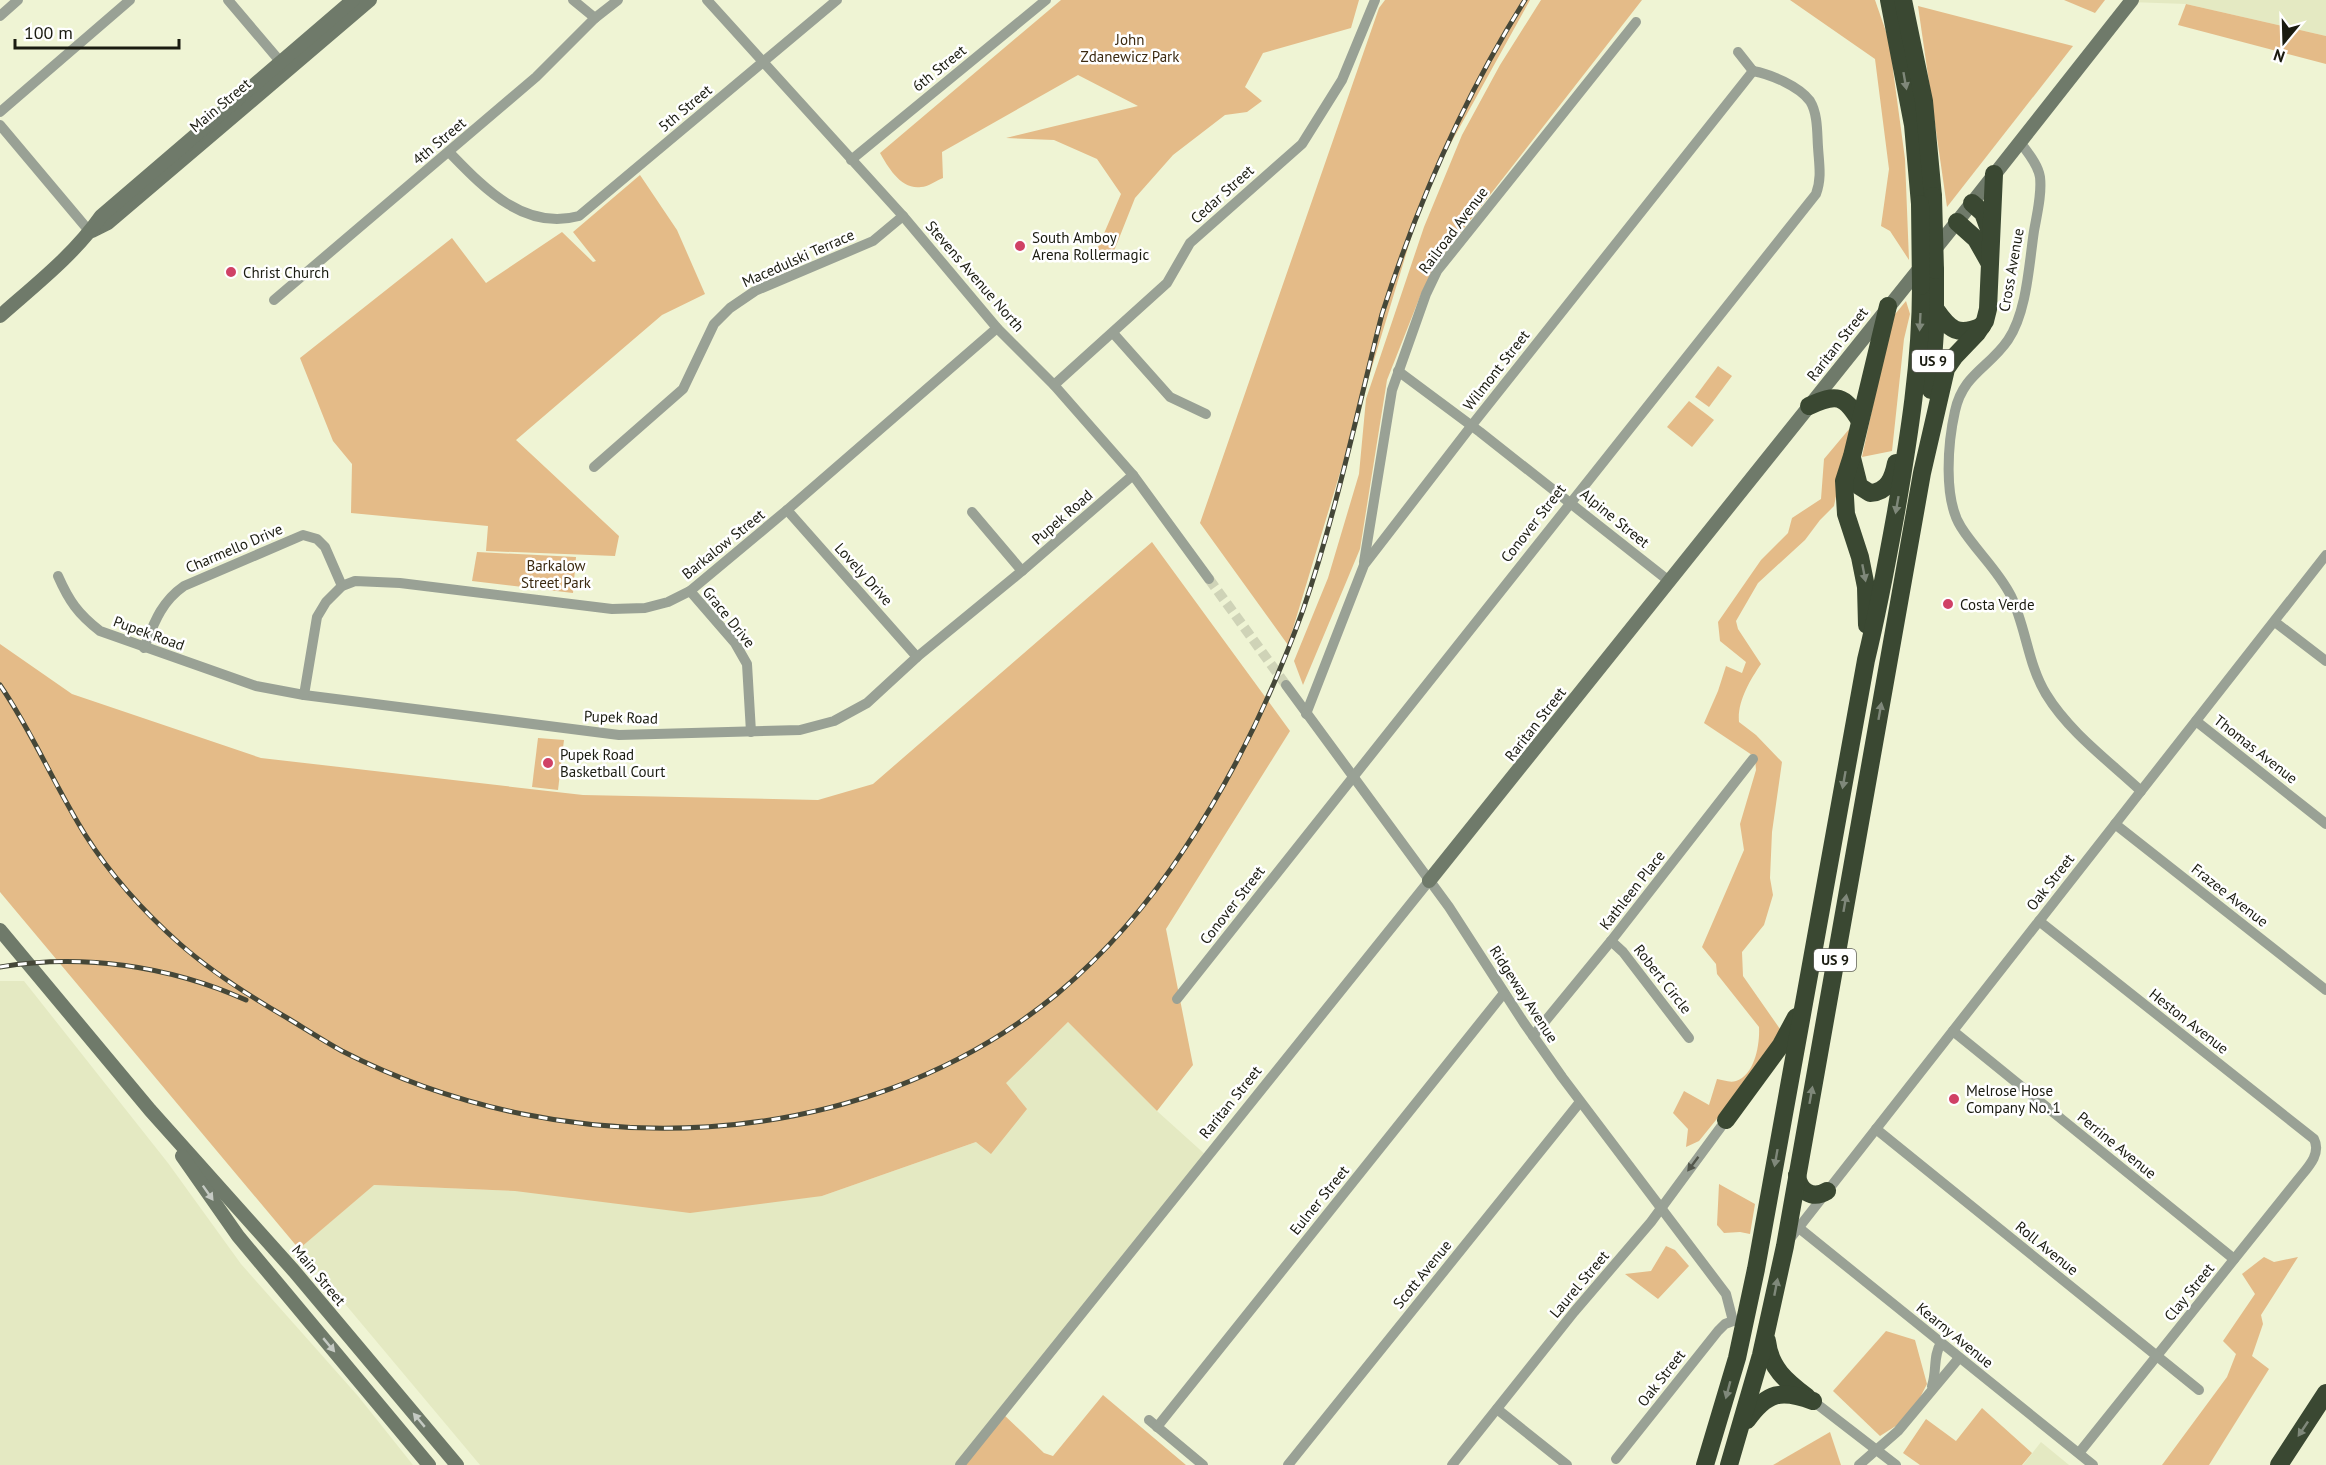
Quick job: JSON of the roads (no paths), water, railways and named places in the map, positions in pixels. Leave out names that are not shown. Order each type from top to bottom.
[{"type":"highway","name":"US 9","points":[[1889,0],[1903,28]]},
{"type":"highway","name":"US 9","points":[[1729,1465],[1767,1330],[1785,1245],[1926,451],[1936,310],[1935,270],[1927,200],[1913,125],[1903,28],[1904,0]]},
{"type":"highway","points":[[1926,451],[1946,369],[1982,326],[1988,309],[1994,174]]},
{"type":"highway","name":"US 9","points":[[1705,1465],[1737,1358],[1756,1269],[1866,660],[1883,585],[1913,406],[1919,349],[1927,200]]},
{"type":"highway","points":[[1972,203],[1983,213],[1991,233]]},
{"type":"highway","points":[[1957,222],[1976,239],[1989,262]]},
{"type":"highway","points":[[1866,660],[1866,587],[1843,496],[1845,473],[1852,456],[1888,306]]},
{"type":"highway","points":[[1936,310],[1946,324],[1955,330],[1967,332],[1982,326]]},
{"type":"highway","points":[[1809,406],[1825,398],[1838,398],[1848,404],[1860,421]]},
{"type":"highway","points":[[1852,456],[1855,476],[1862,489],[1870,493],[1884,489],[1893,474],[1913,406]]},
{"type":"highway","points":[[1726,1120],[1781,1045],[1806,993]]},
{"type":"highway","points":[[1797,1175],[1799,1185],[1804,1192],[1818,1195],[1827,1191]]},
{"type":"highway","points":[[1733,1321],[1737,1340],[1737,1358]]},
{"type":"highway","points":[[1767,1330],[1769,1356],[1775,1368],[1813,1401]]},
{"type":"highway","points":[[2279,1465],[2326,1393]]},
{"type":"highway","points":[[1739,1432],[1756,1408],[1773,1396],[1789,1394],[1813,1401]]},
{"type":"main road","name":"Main Street","points":[[0,316],[90,232],[108,224],[284,66],[353,0]]},
{"type":"main road","name":"Main Street","points":[[284,66],[370,0]]},
{"type":"main road","name":"Raritan Street","points":[[1429,880],[1957,222],[2131,1]]},
{"type":"main road","name":"Main Street","points":[[0,930],[150,1110],[294,1271],[457,1465]]},
{"type":"main road","name":"Main Street","points":[[150,1110],[238,1236],[429,1465]]},
{"type":"street","points":[[0,16],[18,0]]},
{"type":"street","points":[[0,112],[130,0]]},
{"type":"street","points":[[228,0],[284,66]]},
{"type":"street","points":[[573,0],[595,18]]},
{"type":"street","name":"4th Street","points":[[274,300],[536,77],[595,18],[618,0]]},
{"type":"street","name":"Stevens Avenue North","points":[[707,0],[903,216],[998,328],[1054,385],[1133,475],[1209,579]]},
{"type":"street","name":"5th Street","points":[[449,152],[488,192],[515,208],[544,220],[565,220],[579,216],[837,0]]},
{"type":"street","name":"6th Street","points":[[851,160],[1046,0]]},
{"type":"street","name":"Cedar Street","points":[[1054,385],[1167,283],[1190,243],[1302,144],[1342,80],[1375,0]]},
{"type":"street","name":"Railroad Avenue","points":[[1364,565],[1392,390],[1426,294],[1437,271],[1636,22]]},
{"type":"street","points":[[1738,52],[1753,71]]},
{"type":"street","name":"Wilmont Street","points":[[1306,714],[1364,565],[1753,71]]},
{"type":"street","name":"Conover Street","points":[[1177,999],[1570,501],[1816,194],[1821,181],[1815,116],[1810,101],[1769,74],[1753,71]]},
{"type":"street","points":[[0,125],[90,232]]},
{"type":"street","name":"Cross Avenue","points":[[2020,142],[2036,165],[2040,186],[2023,299],[2017,322],[2007,342],[1971,377],[1960,393],[1953,419],[1950,454],[1950,489],[1953,508],[1960,525],[1975,548],[1989,561],[2011,597],[2046,694],[2075,730],[2141,791]]},
{"type":"street","name":"Macedulski Terrace","points":[[594,467],[683,389],[714,324],[730,308],[755,291],[873,241],[903,216]]},
{"type":"street","name":"Barkalow Street","points":[[342,586],[355,581],[375,580],[612,609],[645,608],[668,602],[690,591],[998,328]]},
{"type":"street","points":[[1113,333],[1170,397],[1206,414]]},
{"type":"street","name":"Alpine Street","points":[[1398,371],[1472,425],[1669,581]]},
{"type":"street","name":"Pupek Road","points":[[58,576],[69,602],[100,631],[256,686],[304,695],[619,735],[800,730],[834,722],[867,703],[917,657],[1022,571],[1133,475]]},
{"type":"street","name":"Lovely Drive","points":[[787,510],[917,657]]},
{"type":"street","points":[[972,512],[1022,571]]},
{"type":"street","name":"Charmello Drive","points":[[144,648],[155,621],[170,596],[184,586],[303,535],[317,539],[325,547],[342,586]]},
{"type":"street","name":"Oak Street","points":[[1785,1245],[2326,555]]},
{"type":"street","points":[[304,695],[317,617],[326,602],[342,586]]},
{"type":"street","name":"Grace Drive","points":[[690,591],[735,644],[747,664],[751,732]]},
{"type":"street","points":[[2275,622],[2326,661]]},
{"type":"street","name":"Ridgeway Avenue","points":[[1286,685],[1464,928],[1504,993],[1580,1102],[1721,1286],[1729,1302],[1733,1321]]},
{"type":"street","name":"Thomas Avenue","points":[[2196,721],[2326,824]]},
{"type":"street","name":"Kathleen Place","points":[[1533,1036],[1611,941],[1753,759]]},
{"type":"street","name":"Frazee Avenue","points":[[2115,824],[2326,990]]},
{"type":"street","name":"Raritan Street","points":[[960,1465],[1429,880]]},
{"type":"street","name":"Heston Avenue","points":[[2039,921],[2314,1138],[2318,1146]]},
{"type":"street","name":"Robert Circle","points":[[1611,941],[1623,952],[1689,1038]]},
{"type":"street","name":"Eulner Street","points":[[1203,1465],[1153,1423],[1504,993]]},
{"type":"street","name":"Perrine Avenue","points":[[1953,1031],[2234,1259]]},
{"type":"street","name":"Scott Avenue","points":[[1288,1465],[1580,1102]]},
{"type":"street","name":"Laurel Street","points":[[1452,1465],[1579,1305],[1661,1208],[1726,1120]]},
{"type":"street","name":"Roll Avenue","points":[[1876,1129],[2199,1390]]},
{"type":"street","name":"Clay Street","points":[[2079,1453],[2316,1155],[2318,1146]]},
{"type":"street","name":"Kearny Avenue","points":[[1799,1228],[2093,1465]]},
{"type":"street","name":"Oak Street","points":[[1616,1460],[1718,1331],[1725,1324],[1733,1321]]},
{"type":"street","points":[[1928,1395],[1935,1375],[1936,1351],[1941,1343]]},
{"type":"street","points":[[1859,1465],[1898,1431],[1959,1358]]},
{"type":"street","points":[[1813,1401],[1896,1465]]},
{"type":"street","points":[[1497,1409],[1567,1465]]},
{"type":"tunnel","points":[[1209,579],[1286,685]]},
{"type":"railway","points":[[0,685],[86,836],[141,907],[180,944],[219,975],[342,1051],[429,1088],[520,1114],[614,1126],[709,1127],[802,1114],[893,1088],[978,1048],[1057,994],[1075,978],[1110,944],[1157,888],[1220,792],[1265,703],[1303,610],[1336,500],[1382,314],[1411,233],[1462,113],[1525,0]]},
{"type":"railway","points":[[0,967],[62,961],[125,966],[187,979],[246,1000]]},
{"type":"place","name":"South Amboy Arena Rollermagic","points":[[1020,246]]},
{"type":"place","name":"Christ Church","points":[[231,272]]},
{"type":"place","name":"Costa Verde","points":[[1948,604]]},
{"type":"place","name":"Pupek Road Basketball Court","points":[[548,763]]},
{"type":"place","name":"Melrose Hose Company No. 1","points":[[1954,1099]]},
{"type":"park label","name":"John Zdanewicz Park","points":[[1130,48]]},
{"type":"park label","name":"Barkalow Street Park","points":[[556,574]]}]
